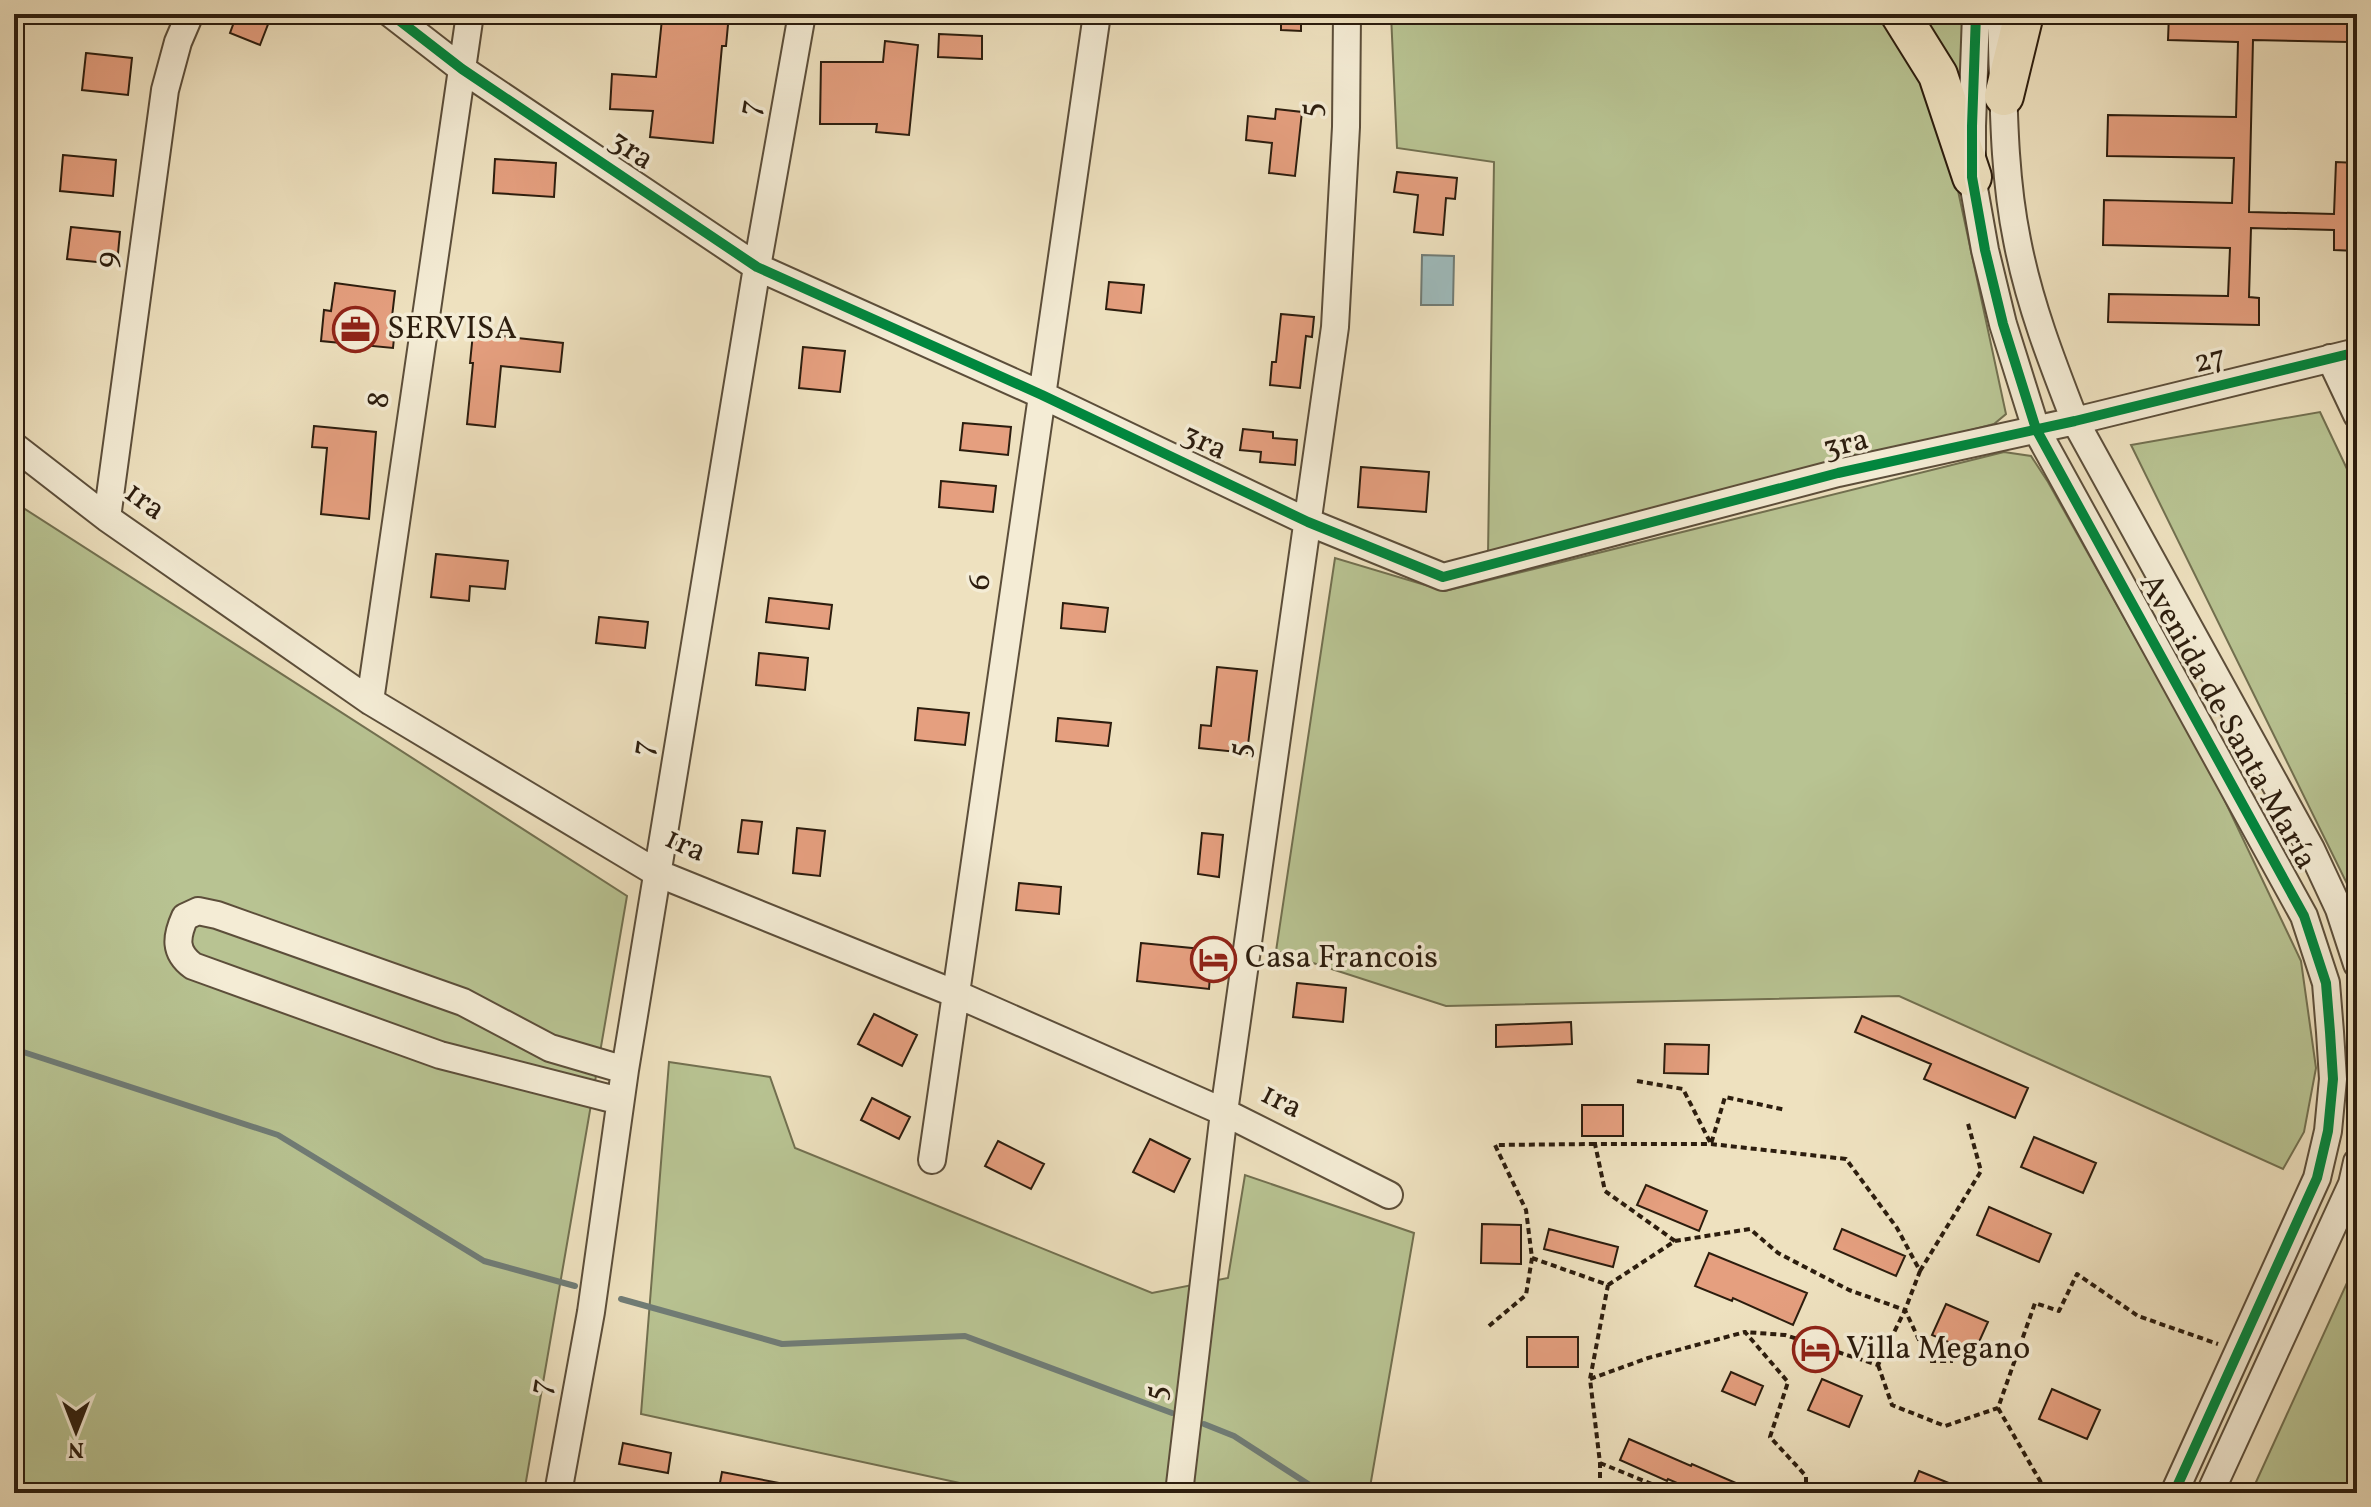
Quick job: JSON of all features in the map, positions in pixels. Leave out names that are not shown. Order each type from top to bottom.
[{"type":"highway","points":[[1900,14],[1938,75],[1972,177]]},
{"type":"highway","points":[[2004,96],[2024,14]]},
{"type":"street","name":"9","points":[[107,518],[165,90],[178,42],[190,14]]},
{"type":"street","name":"3ra","points":[[391,14],[462,69],[757,267],[1042,395],[1308,522],[1443,577],[1838,473],[2075,421]]},
{"type":"street","name":"8","points":[[370,701],[470,14]]},
{"type":"street","name":"7","points":[[558,1493],[591,1312],[620,1101],[657,873],[802,14]]},
{"type":"street","name":"6","points":[[932,1160],[1097,14]]},
{"type":"street","name":"5","points":[[1179,1493],[1224,1112],[1335,327],[1346,127],[1347,14]]},
{"type":"street","name":"Avenida de Santa María","points":[[1976,14],[1972,177],[2003,324],[2036,429],[2304,916],[2326,983],[2333,1079],[2328,1131],[2317,1178],[2174,1493]]},
{"type":"street","name":"Avenida de Santa María","points":[[2001,14],[2007,175],[2016,240],[2032,304],[2075,421],[2311,849],[2339,909],[2357,964]]},
{"type":"street","name":"27","points":[[2075,421],[2357,352]]},
{"type":"street","points":[[2330,358],[2357,415]]},
{"type":"street","name":"1ra","points":[[14,446],[107,518],[370,701],[657,873],[956,994],[1224,1112],[1389,1195]]},
{"type":"street","points":[[620,1101],[440,1055],[193,966],[183,958],[177,945],[178,931],[185,917],[198,911],[217,915],[463,1002],[550,1048],[625,1070]]},
{"type":"street","points":[[2210,1493],[2352,1184],[2357,1162]]},
{"type":"path","points":[[1637,1081],[1683,1089],[1711,1144]]},
{"type":"path","points":[[1711,1144],[1725,1097],[1786,1110]]},
{"type":"path","points":[[1967,1120],[1981,1171],[1920,1271],[1878,1365],[1892,1405],[1945,1426],[1998,1408]]},
{"type":"path","points":[[1595,1144],[1605,1191],[1675,1241]]},
{"type":"path","points":[[1489,1326],[1526,1295],[1532,1258],[1526,1210],[1495,1145],[1711,1144],[1846,1159],[1897,1228],[1920,1271]]},
{"type":"path","points":[[1600,1493],[1600,1463],[1590,1379],[1608,1285],[1675,1241],[1750,1229],[1778,1253],[1849,1290],[1905,1310],[1929,1361],[1953,1361]]},
{"type":"path","points":[[1532,1258],[1608,1285]]},
{"type":"path","points":[[2047,1493],[1998,1408],[2035,1303],[2059,1311],[2077,1274],[2138,1316],[2237,1351]]},
{"type":"path","points":[[1590,1379],[1648,1358],[1745,1332],[1785,1335],[1878,1365]]},
{"type":"path","points":[[1745,1332],[1788,1382],[1770,1437],[1806,1476],[1806,1493]]},
{"type":"path","points":[[1600,1463],[1674,1493]]},
{"type":"green space","points":[[1391,14],[1882,14],[1914,52],[1951,158],[2006,414],[1994,424],[1488,555],[1494,162],[1397,148]]},
{"type":"green space","points":[[1914,14],[1969,14],[1968,124]]},
{"type":"green space","points":[[2320,412],[2357,490],[2357,689],[2347,694],[2357,714],[2357,904],[2131,445]]},
{"type":"green space","points":[[2004,452],[2031,456],[2048,482],[2215,780],[2301,961],[2316,1068],[2304,1132],[2283,1169],[1899,996],[1446,1006],[1276,951],[1335,558],[1445,591]]},
{"type":"green space","points":[[14,502],[627,896],[524,1493],[14,1493]]},
{"type":"green space","points":[[669,1062],[770,1077],[795,1148],[1152,1293],[1228,1278],[1245,1175],[1414,1233],[1369,1493],[1006,1493],[641,1414]]},
{"type":"green space","points":[[2357,1261],[2357,1493],[2251,1493]]},
{"type":"water","points":[[1422,255],[1454,256],[1453,305],[1421,305]]},
{"type":"building","points":[[237,14],[272,14],[260,45],[230,33]]},
{"type":"building","points":[[708,14],[729,14],[726,46],[722,46],[713,143],[650,137],[653,111],[610,109],[612,74],[656,77],[662,19],[707,23]]},
{"type":"building","points":[[1281,14],[1301,14],[1301,31],[1281,30]]},
{"type":"building","points":[[2169,14],[2349,14],[2349,42],[2253,40],[2249,212],[2334,214],[2336,162],[2357,163],[2357,251],[2334,250],[2334,230],[2251,228],[2249,297],[2259,298],[2259,325],[2108,322],[2109,294],[2228,296],[2230,248],[2103,245],[2104,200],[2232,203],[2234,158],[2107,156],[2108,115],[2236,117],[2238,42],[2168,40]]},
{"type":"building","points":[[939,34],[982,36],[982,59],[938,57]]},
{"type":"building","points":[[885,41],[918,45],[909,135],[876,132],[877,124],[820,124],[821,62],[883,62]]},
{"type":"building","points":[[86,53],[132,58],[128,95],[82,90]]},
{"type":"building","points":[[1276,109],[1302,112],[1295,176],[1269,173],[1272,143],[1246,140],[1248,116],[1275,119]]},
{"type":"building","points":[[63,155],[116,160],[113,196],[60,191]]},
{"type":"building","points":[[495,159],[556,163],[554,197],[493,193]]},
{"type":"building","points":[[1397,172],[1457,178],[1455,199],[1446,198],[1443,235],[1414,232],[1418,195],[1394,192]]},
{"type":"building","points":[[71,227],[120,232],[117,264],[67,259]]},
{"type":"building","points":[[1109,282],[1144,285],[1141,313],[1106,309]]},
{"type":"building","points":[[335,283],[395,291],[393,348],[321,341],[324,310],[331,311]]},
{"type":"building","points":[[1281,314],[1314,317],[1312,337],[1306,336],[1300,388],[1270,385],[1272,362],[1276,362]]},
{"type":"building","points":[[473,333],[563,343],[560,372],[501,366],[495,427],[467,424]]},
{"type":"building","points":[[803,347],[845,351],[840,392],[799,388]]},
{"type":"building","points":[[963,423],[1011,427],[1008,455],[960,450]]},
{"type":"building","points":[[314,426],[376,432],[369,519],[321,514],[327,448],[312,447]]},
{"type":"building","points":[[1243,429],[1273,432],[1273,438],[1297,440],[1295,465],[1260,462],[1261,452],[1240,450]]},
{"type":"building","points":[[1361,467],[1429,472],[1426,512],[1358,507]]},
{"type":"building","points":[[941,481],[996,486],[993,512],[939,507]]},
{"type":"building","points":[[436,554],[508,561],[505,589],[470,586],[469,601],[431,597]]},
{"type":"building","points":[[769,598],[832,605],[829,629],[766,622]]},
{"type":"building","points":[[1063,603],[1108,608],[1105,632],[1061,628]]},
{"type":"building","points":[[599,617],[648,622],[645,648],[596,643]]},
{"type":"building","points":[[759,653],[808,658],[805,690],[756,685]]},
{"type":"building","points":[[1217,667],[1257,671],[1247,753],[1199,748],[1201,725],[1211,726]]},
{"type":"building","points":[[918,708],[969,713],[965,745],[915,740]]},
{"type":"building","points":[[1058,718],[1111,723],[1108,746],[1056,741]]},
{"type":"building","points":[[742,820],[762,822],[758,854],[738,852]]},
{"type":"building","points":[[797,828],[825,831],[820,876],[793,873]]},
{"type":"building","points":[[1202,833],[1223,835],[1219,877],[1198,874]]},
{"type":"building","points":[[1019,883],[1061,887],[1059,914],[1016,910]]},
{"type":"building","points":[[1141,943],[1212,950],[1209,989],[1137,981]]},
{"type":"building","points":[[1297,983],[1346,988],[1343,1022],[1293,1017]]},
{"type":"building","points":[[874,1014],[917,1035],[902,1066],[858,1044]]},
{"type":"building","points":[[1862,1016],[2028,1088],[2015,1118],[1924,1079],[1931,1064],[1855,1032]]},
{"type":"building","points":[[1571,1022],[1572,1044],[1496,1047],[1496,1025]]},
{"type":"building","points":[[1665,1044],[1709,1045],[1708,1074],[1664,1073]]},
{"type":"building","points":[[872,1098],[910,1117],[899,1139],[861,1120]]},
{"type":"building","points":[[1582,1105],[1623,1105],[1623,1136],[1582,1136]]},
{"type":"building","points":[[2034,1137],[2096,1163],[2083,1193],[2021,1167]]},
{"type":"building","points":[[1150,1139],[1190,1159],[1174,1192],[1133,1172]]},
{"type":"building","points":[[998,1141],[1044,1164],[1031,1189],[985,1166]]},
{"type":"building","points":[[1646,1185],[1707,1211],[1699,1231],[1637,1205]]},
{"type":"building","points":[[1989,1207],[2051,1234],[2039,1262],[1977,1235]]},
{"type":"building","points":[[1482,1224],[1521,1225],[1521,1264],[1481,1263]]},
{"type":"building","points":[[1549,1229],[1618,1247],[1613,1267],[1544,1249]]},
{"type":"building","points":[[1842,1229],[1905,1256],[1896,1276],[1834,1249]]},
{"type":"building","points":[[1709,1253],[1807,1293],[1793,1325],[1733,1298],[1732,1301],[1695,1286]]},
{"type":"building","points":[[1946,1304],[1988,1322],[1974,1353],[1932,1335]]},
{"type":"building","points":[[1527,1337],[1578,1337],[1578,1367],[1527,1367]]},
{"type":"building","points":[[1731,1372],[1763,1386],[1755,1405],[1722,1391]]},
{"type":"building","points":[[1822,1379],[1862,1396],[1849,1427],[1808,1410]]},
{"type":"building","points":[[2052,1389],[2100,1410],[2087,1439],[2039,1419]]},
{"type":"building","points":[[1629,1439],[1759,1493],[1700,1493],[1667,1481],[1620,1460]]},
{"type":"building","points":[[623,1443],[671,1453],[668,1473],[619,1464]]},
{"type":"building","points":[[1919,1471],[1971,1492],[1971,1493],[1910,1493]]},
{"type":"building","points":[[722,1472],[790,1485],[789,1493],[718,1493]]},
{"type":"waterway","points":[[14,1049],[278,1135],[484,1261],[575,1286]]},
{"type":"waterway","points":[[621,1299],[782,1344],[965,1336],[1172,1413]]},
{"type":"waterway","points":[[1204,1424],[1234,1436],[1322,1493]]},
{"type":"cycle path","points":[[391,14],[462,69],[757,267],[1042,395],[1308,522],[1443,577],[1838,473],[2075,421],[2357,352]]},
{"type":"cycle path","points":[[1976,14],[1972,177],[2003,324],[2036,429],[2304,916],[2326,983],[2333,1079],[2328,1131],[2317,1178],[2174,1493]]},
{"type":"place","name":"SERVISA","points":[[356,330]]},
{"type":"place","name":"Casa Francois","points":[[1214,959]]},
{"type":"place","name":"Villa Megano","points":[[1815,1350]]}]
